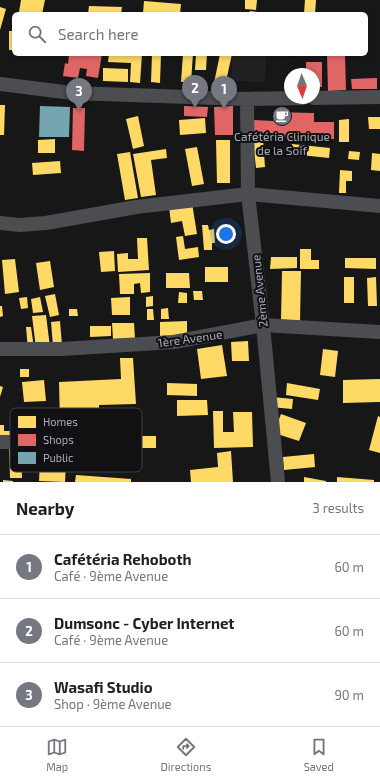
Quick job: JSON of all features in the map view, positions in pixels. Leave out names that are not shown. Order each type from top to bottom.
[{"type":"street","points":[[0,84],[72,93],[247,99],[284,98]]},
{"type":"street","points":[[320,98],[380,97]]},
{"type":"street","name":"2ème Avenue","points":[[247,99],[248,194],[263,325],[278,482]]},
{"type":"street","points":[[0,223],[20,225],[46,223],[136,207],[248,194],[380,206]]},
{"type":"street","name":"1ère Avenue","points":[[0,349],[61,349],[174,342],[263,325],[380,332]]},
{"type":"shaded area","points":[[232,56],[266,56],[265,82],[231,81]]},
{"type":"building: Homes","points":[[21,0],[45,0],[42,12],[19,12]]},
{"type":"building: Homes","points":[[245,0],[257,0],[256,10],[245,9]]},
{"type":"building: Homes","points":[[305,0],[316,0],[315,12],[304,12]]},
{"type":"building: Homes","points":[[144,1],[181,4],[180,12],[143,12]]},
{"type":"building: Homes","points":[[89,6],[122,7],[121,12],[88,12]]},
{"type":"building: Homes","points":[[0,7],[6,9],[0,30]]},
{"type":"building: Homes","points":[[9,31],[12,31],[12,50],[9,50]]},
{"type":"building: Homes","points":[[109,56],[142,56],[140,83],[130,82],[131,63],[108,62]]},
{"type":"building: Homes","points":[[152,56],[161,56],[160,83],[151,82]]},
{"type":"building: Homes","points":[[183,56],[193,56],[191,82],[181,82]]},
{"type":"building: Homes","points":[[196,56],[207,56],[206,70],[195,70]]},
{"type":"building: Homes","points":[[220,56],[232,56],[225,86],[214,83]]},
{"type":"building: Homes","points":[[103,68],[128,69],[128,82],[103,81]]},
{"type":"building: Homes","points":[[0,105],[5,105],[4,135],[0,135]]},
{"type":"building: Homes","points":[[138,116],[144,146],[133,149],[126,119]]},
{"type":"building: Homes","points":[[368,117],[380,117],[380,129],[369,129]]},
{"type":"building: Homes","points":[[205,118],[206,133],[180,135],[179,120]]},
{"type":"building: Homes","points":[[349,119],[349,142],[339,142],[339,120]]},
{"type":"building: Homes","points":[[55,139],[55,153],[38,153],[38,140]]},
{"type":"building: Homes","points":[[216,140],[230,140],[230,183],[217,183]]},
{"type":"building: Homes","points":[[263,140],[265,167],[256,168],[253,141]]},
{"type":"building: Homes","points":[[292,144],[330,148],[329,158],[291,154]]},
{"type":"building: Homes","points":[[197,147],[204,184],[192,186],[185,149]]},
{"type":"building: Homes","points":[[166,149],[167,158],[151,160],[156,195],[141,197],[133,154]]},
{"type":"building: Homes","points":[[349,151],[360,152],[359,160],[348,159]]},
{"type":"building: Homes","points":[[130,152],[138,198],[125,200],[117,154]]},
{"type":"building: Homes","points":[[372,153],[380,154],[380,171],[371,170]]},
{"type":"building: Homes","points":[[60,161],[61,173],[33,175],[32,163]]},
{"type":"building: Homes","points":[[340,170],[352,171],[352,181],[346,181],[346,193],[339,193]]},
{"type":"building: Homes","points":[[192,203],[197,234],[185,236],[182,221],[171,223],[169,207]]},
{"type":"building: Homes","points":[[202,225],[208,225],[209,230],[214,229],[215,243],[212,243],[212,250],[204,250]]},
{"type":"building: Homes","points":[[183,236],[185,249],[198,247],[199,257],[179,260],[176,237]]},
{"type":"building: Homes","points":[[137,238],[147,238],[149,270],[118,272],[117,254],[128,253],[128,259],[138,259]]},
{"type":"building: Homes","points":[[300,249],[311,249],[311,260],[319,260],[319,269],[300,269]]},
{"type":"building: Homes","points":[[114,251],[115,271],[101,272],[99,252]]},
{"type":"building: Homes","points":[[271,257],[297,257],[297,268],[270,269]]},
{"type":"building: Homes","points":[[345,258],[376,258],[376,269],[345,268]]},
{"type":"building: Homes","points":[[15,259],[19,292],[5,294],[2,260]]},
{"type":"building: Homes","points":[[50,261],[54,287],[40,290],[36,263]]},
{"type":"building: Homes","points":[[205,267],[228,267],[228,282],[205,282]]},
{"type":"building: Homes","points":[[282,271],[301,271],[300,321],[281,321]]},
{"type":"building: Homes","points":[[150,273],[150,292],[141,293],[140,283],[134,284],[134,294],[120,294],[119,274]]},
{"type":"building: Homes","points":[[166,273],[189,273],[190,288],[166,288]]},
{"type":"building: Homes","points":[[344,277],[354,277],[354,303],[344,303]]},
{"type":"building: Homes","points":[[376,277],[377,306],[368,306],[367,278]]},
{"type":"building: Homes","points":[[193,291],[202,291],[203,300],[194,300]]},
{"type":"building: Homes","points":[[179,292],[187,293],[187,303],[178,303]]},
{"type":"building: Homes","points":[[55,294],[59,315],[50,317],[45,296]]},
{"type":"building: Homes","points":[[153,296],[153,306],[146,307],[146,297]]},
{"type":"building: Homes","points":[[27,297],[28,308],[21,309],[19,298]]},
{"type":"building: Homes","points":[[40,297],[43,312],[33,313],[31,299]]},
{"type":"building: Homes","points":[[130,297],[130,315],[112,315],[111,298]]},
{"type":"building: Homes","points":[[0,306],[2,306],[3,316],[0,317]]},
{"type":"building: Homes","points":[[168,308],[169,319],[161,319],[161,309]]},
{"type":"building: Homes","points":[[69,309],[77,309],[78,316],[69,316]]},
{"type":"building: Homes","points":[[147,309],[153,309],[154,320],[147,320]]},
{"type":"building: Homes","points":[[46,315],[50,347],[36,348],[32,316]]},
{"type":"building: Homes","points":[[60,321],[62,345],[53,346],[51,322]]},
{"type":"building: Homes","points":[[187,321],[187,335],[160,336],[160,322]]},
{"type":"building: Homes","points":[[112,323],[134,323],[135,338],[113,339]]},
{"type":"building: Homes","points":[[90,326],[111,326],[111,336],[90,337]]},
{"type":"building: Homes","points":[[26,327],[31,327],[34,348],[28,349]]},
{"type":"building: Homes","points":[[248,341],[249,361],[232,361],[231,342]]},
{"type":"building: Homes","points":[[222,345],[227,376],[201,379],[197,349]]},
{"type":"building: Homes","points":[[323,349],[338,351],[335,377],[320,375]]},
{"type":"building: Homes","points":[[120,358],[133,358],[136,404],[99,405],[99,408],[60,408],[59,382],[121,379]]},
{"type":"building: Homes","points":[[20,369],[29,369],[29,377],[20,377]]},
{"type":"building: Homes","points":[[380,379],[380,402],[343,403],[343,380]]},
{"type":"building: Homes","points":[[44,380],[46,401],[24,402],[22,382]]},
{"type":"building: Homes","points":[[167,383],[197,384],[197,396],[167,395]]},
{"type":"building: Homes","points":[[287,383],[320,389],[318,400],[286,395]]},
{"type":"building: Homes","points":[[0,386],[3,387],[0,397]]},
{"type":"building: Homes","points":[[272,397],[293,399],[292,409],[271,407]]},
{"type":"building: Homes","points":[[177,400],[207,400],[208,415],[177,416]]},
{"type":"building: Homes","points":[[213,411],[223,411],[223,432],[234,432],[233,412],[252,412],[253,447],[214,448]]},
{"type":"building: Homes","points":[[281,414],[306,423],[299,441],[274,433]]},
{"type":"building: Homes","points":[[378,416],[380,417],[380,453],[369,450]]},
{"type":"building: Homes","points":[[0,425],[4,425],[4,431],[10,431],[10,441],[0,441]]},
{"type":"building: Homes","points":[[142,436],[156,436],[156,448],[142,448]]},
{"type":"building: Homes","points":[[9,445],[10,472],[22,472],[22,478],[10,478]]},
{"type":"building: Homes","points":[[231,451],[233,482],[191,482],[190,470],[218,467],[217,453]]},
{"type":"building: Homes","points":[[314,454],[315,467],[284,470],[283,457]]},
{"type":"building: Homes","points":[[39,472],[66,472],[65,482],[39,481]]},
{"type":"building: Homes","points":[[76,475],[131,479],[131,482],[75,482]]},
{"type":"building: Homes","points":[[304,477],[326,481],[326,482],[304,482]]},
{"type":"building: Homes","points":[[337,477],[374,480],[374,482],[337,482]]},
{"type":"building: Homes","points":[[3,480],[13,481],[13,482],[3,482]]},
{"type":"building: Shops","points":[[69,56],[102,56],[98,78],[86,76],[87,69],[80,68],[78,78],[63,76],[65,63],[68,64]]},
{"type":"building: Shops","points":[[327,56],[345,56],[346,90],[328,91]]},
{"type":"building: Shops","points":[[306,62],[322,62],[322,87],[320,87],[320,68],[306,68]]},
{"type":"building: Shops","points":[[377,78],[377,89],[352,89],[351,79]]},
{"type":"building: Shops","points":[[184,106],[208,107],[207,117],[184,116]]},
{"type":"building: Shops","points":[[233,106],[233,135],[215,135],[214,107]]},
{"type":"building: Shops","points":[[73,108],[85,108],[84,151],[72,150]]},
{"type":"building: Shops","points":[[273,112],[314,113],[314,122],[334,122],[334,139],[252,137],[253,120],[273,121]]},
{"type":"building: Public","points":[[40,106],[70,107],[69,137],[39,137]]},
{"type":"place","name":"Dumsonc - Cyber Internet","points":[[195,108]]},
{"type":"place","name":"Cafétéria Rehoboth","points":[[224,109]]},
{"type":"place","name":"Wasafi Studio","points":[[79,111]]},
{"type":"place","name":"Cafétéria Clinique de la Soif","points":[[282,116]]}]
